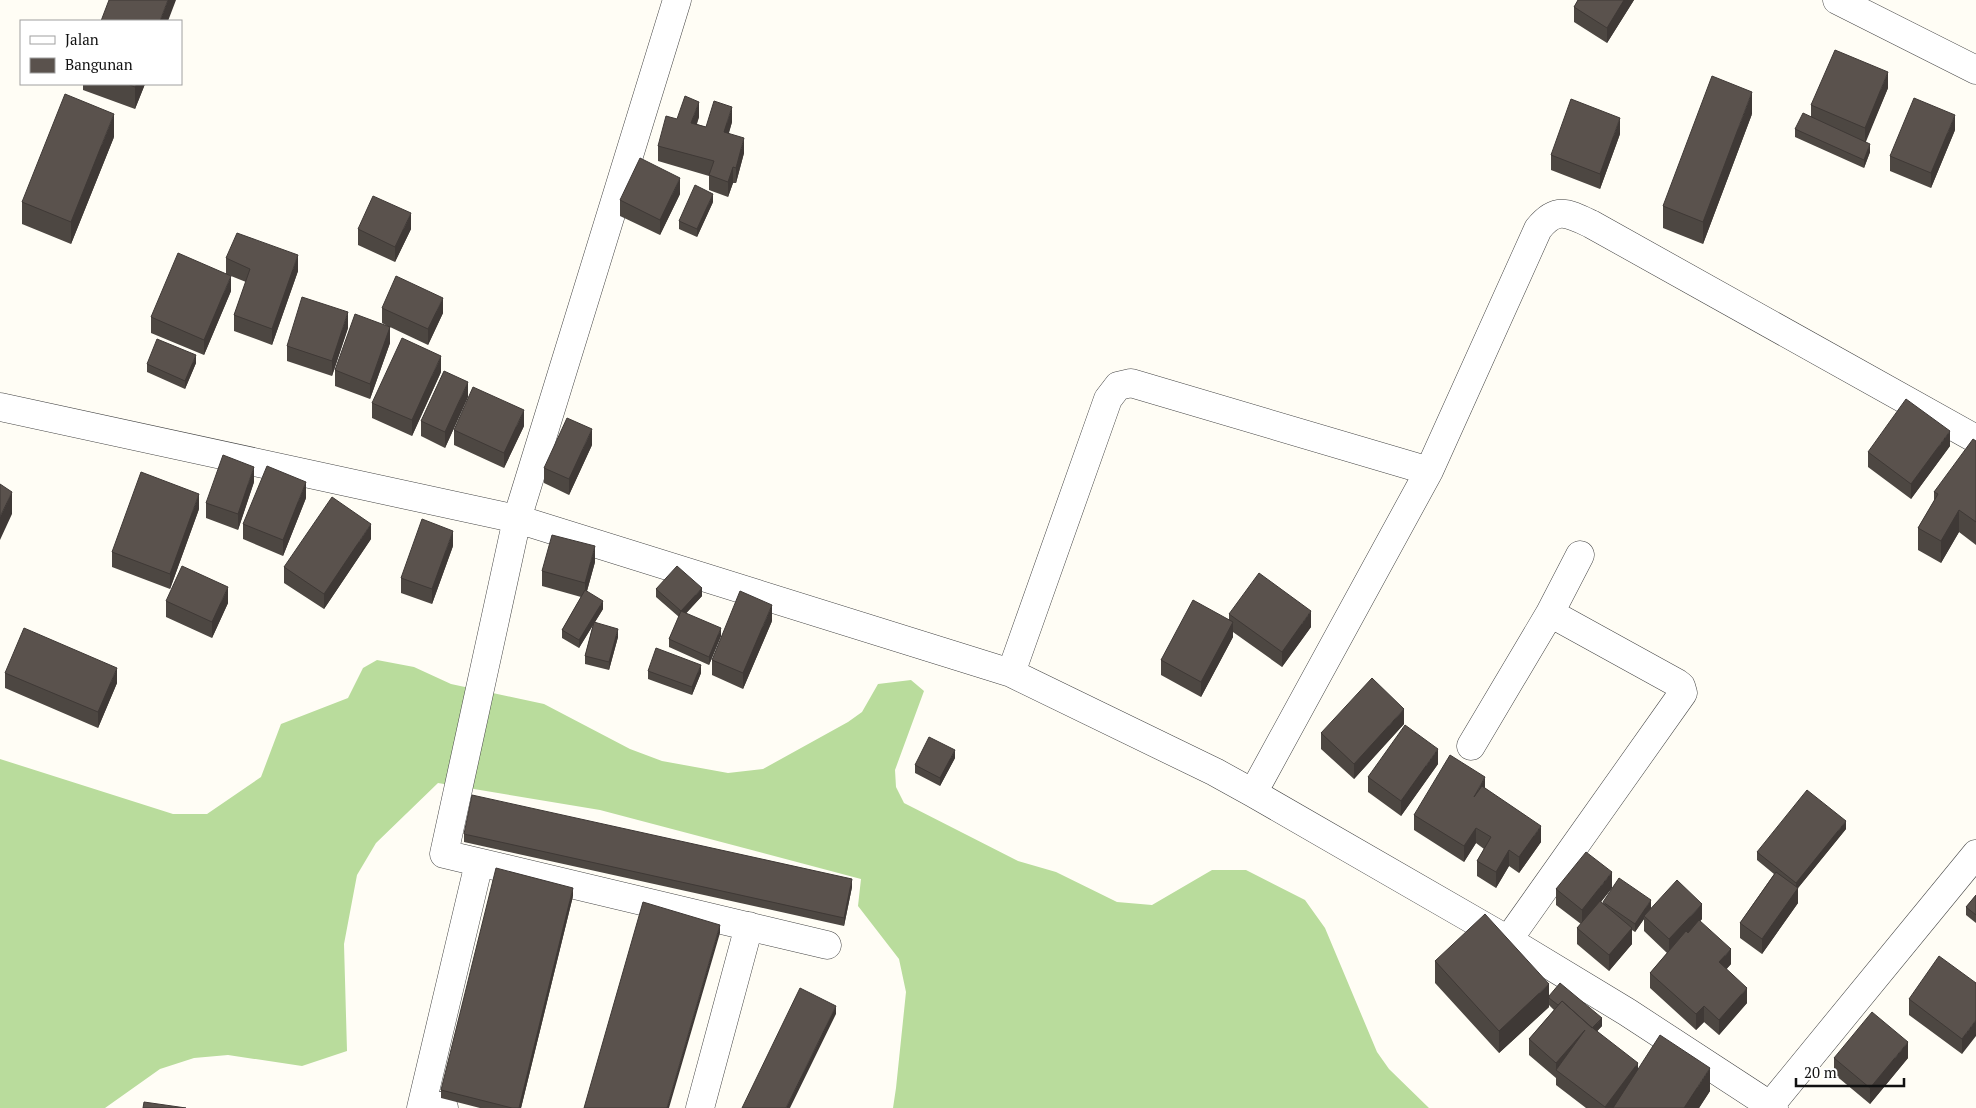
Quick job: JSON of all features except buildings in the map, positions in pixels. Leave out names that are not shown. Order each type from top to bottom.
[{"type":"street","points":[[677,0],[517,519],[444,854],[827,945]]},
{"type":"street","points":[[1837,0],[1976,70]]},
{"type":"street","points":[[1253,792],[1429,471],[1538,229],[1550,216],[1564,213],[1591,224],[1976,439]]},
{"type":"street","points":[[1012,673],[1108,399],[1118,386],[1131,383],[1429,471]]},
{"type":"street","points":[[0,407],[517,519],[1012,673],[1216,772],[1253,792],[1508,940],[1627,1012],[1771,1107],[1976,854]]},
{"type":"street","points":[[1471,746],[1550,613],[1580,555]]},
{"type":"street","points":[[1508,940],[1683,693],[1681,686],[1677,683],[1550,613]]},
{"type":"street","points":[[429,1105],[479,863]]},
{"type":"street","points":[[700,1108],[749,926]]},
{"type":"green space","points":[[377,660],[414,667],[451,684],[544,704],[630,749],[662,761],[728,773],[763,769],[848,722],[862,712],[878,684],[911,680],[924,691],[895,770],[896,787],[904,803],[1018,861],[1056,872],[1117,902],[1152,905],[1212,870],[1246,870],[1305,900],[1325,928],[1377,1052],[1389,1069],[1429,1108],[893,1108],[906,992],[899,959],[858,906],[861,879],[600,810],[438,783],[376,843],[357,875],[344,944],[347,1051],[302,1066],[228,1055],[194,1058],[160,1069],[105,1108],[0,1108],[0,759],[173,814],[207,814],[261,777],[281,724],[348,698],[363,668]]}]
